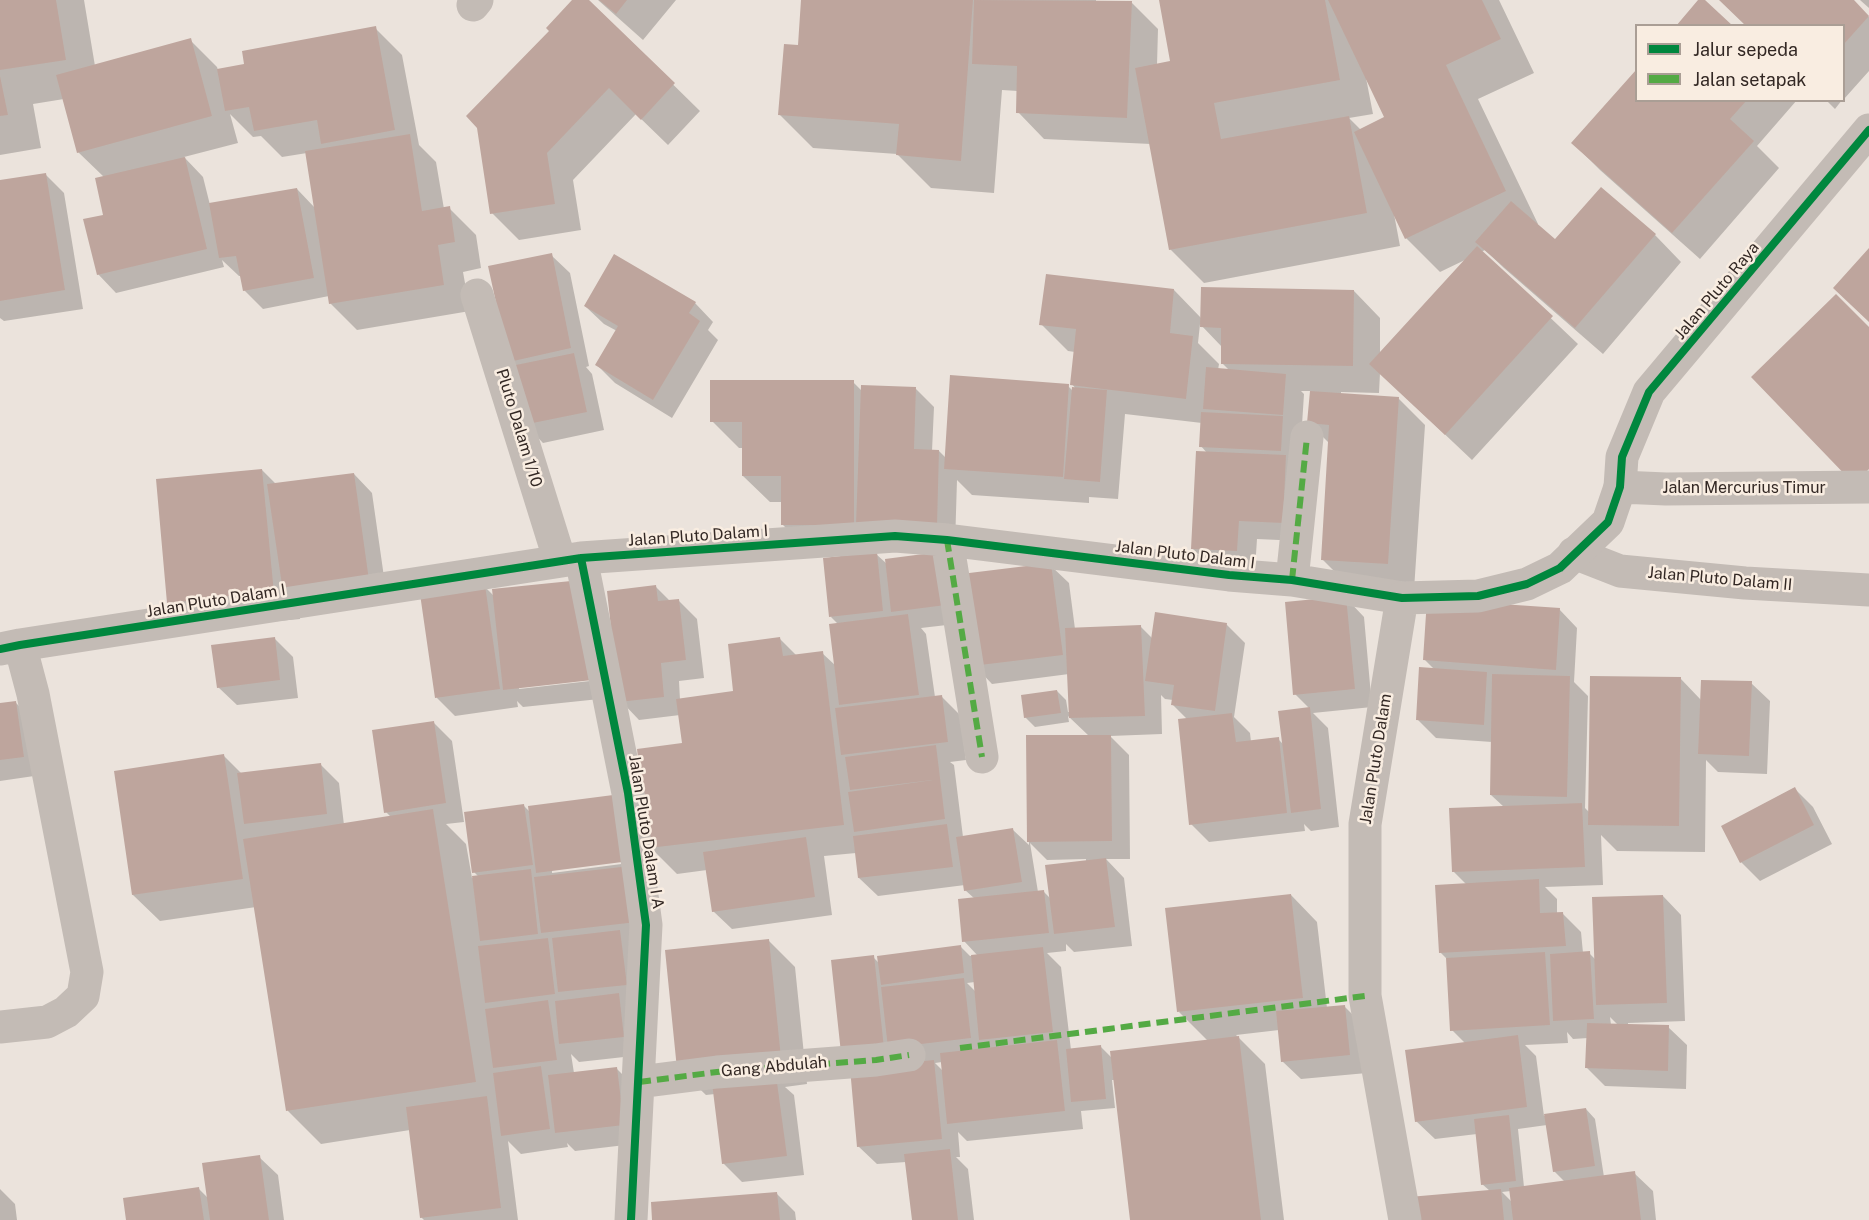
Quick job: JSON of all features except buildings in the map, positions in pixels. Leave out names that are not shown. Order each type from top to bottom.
[{"type":"street","name":"Jalan Pluto Raya","points":[[1620,487],[1622,457],[1649,392],[1869,130]]},
{"type":"street","name":"Pluto Dalam 1/10","points":[[477,295],[570,560]]},
{"type":"street","points":[[1292,580],[1307,437]]},
{"type":"street","name":"Jalan Mercurius Timur","points":[[1620,487],[1666,489],[1869,487]]},
{"type":"street","points":[[1402,598],[1478,596],[1527,584],[1560,568],[1608,522],[1620,487]]},
{"type":"street","name":"Jalan Pluto Dalam I","points":[[10,647],[570,560],[895,536],[947,540],[1229,575],[1292,580],[1402,598]]},
{"type":"street","points":[[947,540],[982,757]]},
{"type":"street","name":"Jalan Pluto Dalam II","points":[[1574,553],[1620,571],[1745,583],[1869,590]]},
{"type":"street","name":"Jalan Pluto Dalam I A","points":[[570,560],[628,793],[646,925],[631,1220]]},
{"type":"street","name":"Jalan Pluto Dalam","points":[[1402,598],[1365,824],[1365,996],[1405,1220]]},
{"type":"street","points":[[0,1027],[47,1022],[66,1012],[83,996],[87,972],[33,694],[10,647]]},
{"type":"street","name":"Gang Abdulah","points":[[639,1082],[717,1072],[876,1060],[909,1055]]},
{"type":"marked path","points":[[1292,580],[1307,437]]},
{"type":"marked path","points":[[947,540],[982,757]]},
{"type":"marked path","points":[[960,1048],[1365,996]]},
{"type":"marked path","points":[[639,1082],[717,1072],[876,1060],[909,1055]]},
{"type":"cycle path","points":[[0,649],[581,558],[895,536],[947,540],[1229,575],[1292,580],[1402,598],[1478,596],[1527,584],[1560,568],[1608,522],[1620,487],[1622,457],[1649,392],[1869,130]]},
{"type":"cycle path","points":[[581,558],[628,793],[646,925],[631,1220]]}]
